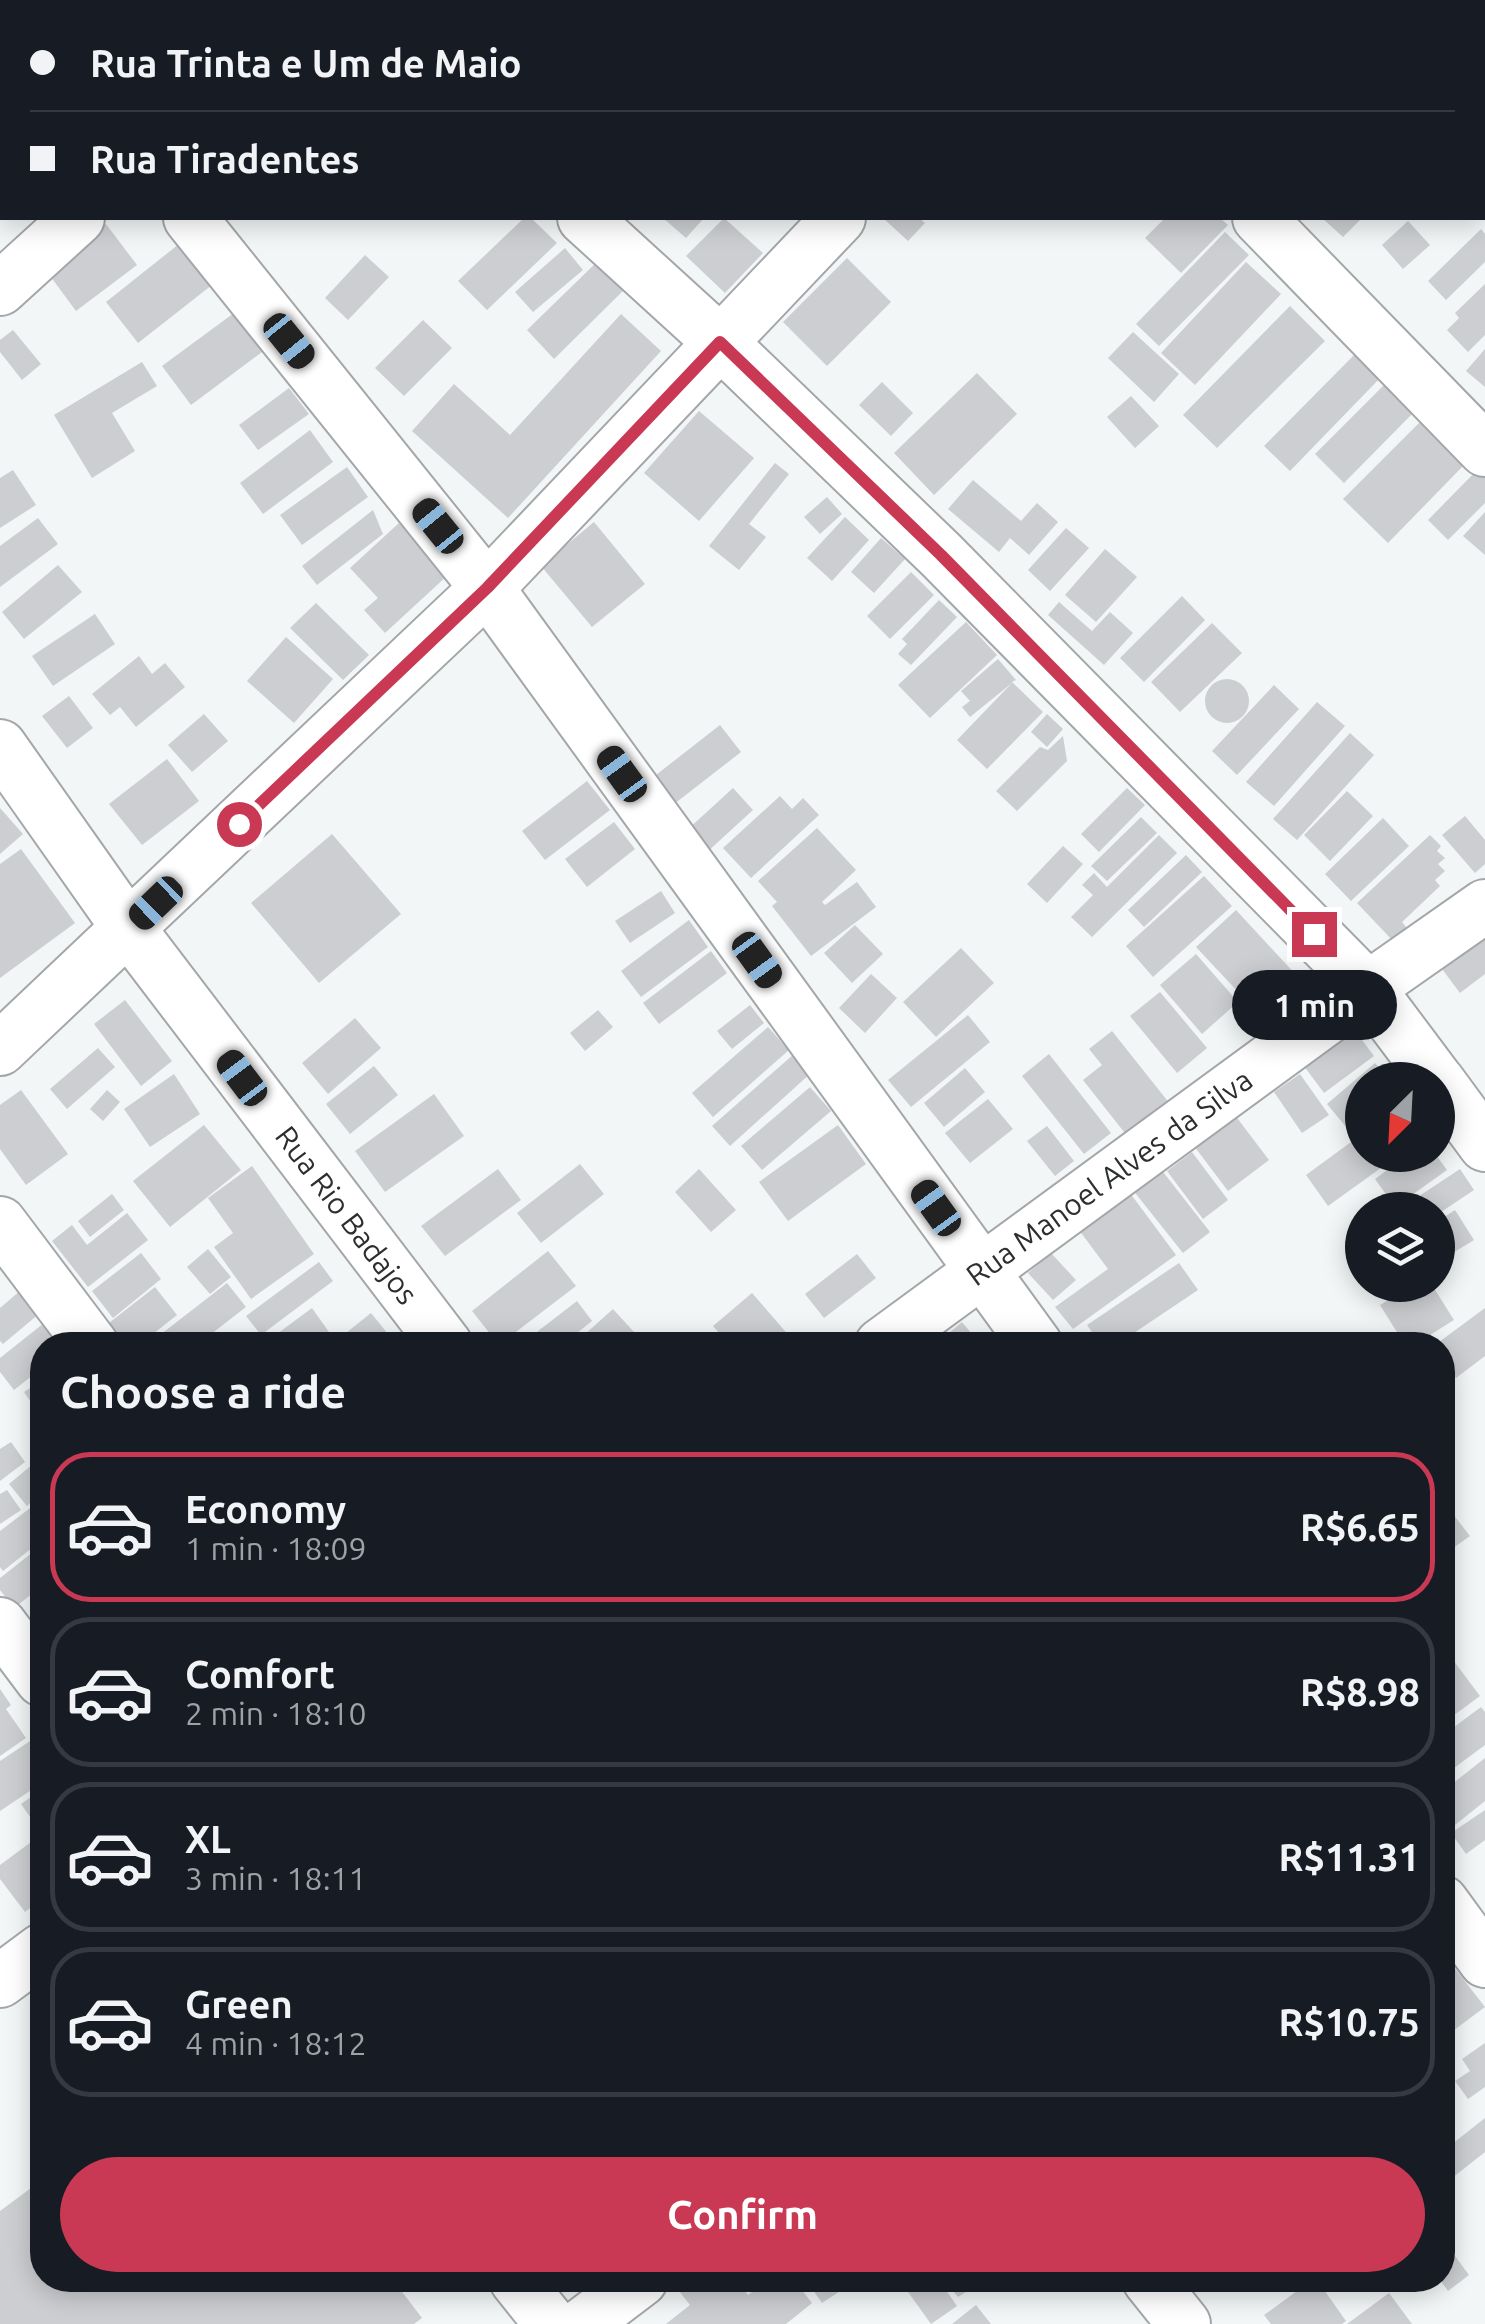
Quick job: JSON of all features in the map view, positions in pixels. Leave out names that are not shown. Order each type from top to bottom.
[{"type":"street","points":[[0,289],[76,220]]},
{"type":"street","points":[[192,220],[487,588],[1026,1332]]},
{"type":"street","points":[[586,220],[720,342],[941,555],[1368,988],[1424,1062]]},
{"type":"street","points":[[0,1049],[487,588],[837,220]]},
{"type":"street","points":[[1261,220],[1485,450]]},
{"type":"street","name":"Rua Rio Badajos","points":[[0,746],[129,929],[436,1332]]},
{"type":"street","name":"Rua Manoel Alves da Silva","points":[[898,1332],[1485,906]]},
{"type":"street","points":[[1455,1104],[1485,1145]]},
{"type":"street","points":[[0,1223],[82,1332]]},
{"type":"street","points":[[0,1624],[30,1664]]},
{"type":"street","points":[[1455,1920],[1485,1961]]},
{"type":"street","points":[[0,1981],[30,1959]]},
{"type":"street","points":[[526,2292],[551,2324]]},
{"type":"street","points":[[583,2324],[626,2292]]},
{"type":"street","points":[[1159,2292],[1184,2324]]},
{"type":"building","points":[[522,220],[533,220],[557,243],[487,310],[458,281]]},
{"type":"building","points":[[665,220],[702,220],[686,238]]},
{"type":"building","points":[[722,220],[763,253],[725,293],[686,256]]},
{"type":"building","points":[[885,220],[925,223],[908,241]]},
{"type":"building","points":[[1163,220],[1222,220],[1228,225],[1181,273],[1145,238]]},
{"type":"building","points":[[1324,220],[1360,220],[1343,237]]},
{"type":"building","points":[[1408,221],[1430,245],[1403,269],[1382,245]]},
{"type":"building","points":[[106,224],[137,265],[76,311],[45,269]]},
{"type":"building","points":[[1481,229],[1485,234],[1485,262],[1446,300],[1428,281]]},
{"type":"building","points":[[1225,232],[1249,255],[1159,346],[1136,324]]},
{"type":"building","points":[[184,240],[217,281],[138,343],[106,302]]},
{"type":"building","points":[[565,248],[583,270],[533,312],[515,292]]},
{"type":"building","points":[[365,255],[389,277],[348,320],[325,298]]},
{"type":"building","points":[[602,257],[629,285],[554,359],[527,330]]},
{"type":"building","points":[[847,258],[891,302],[827,366],[783,322]]},
{"type":"building","points":[[1246,262],[1281,294],[1195,385],[1161,353]]},
{"type":"building","points":[[1485,284],[1485,335],[1468,352],[1447,330],[1459,318],[1455,313]]},
{"type":"building","points":[[1290,306],[1325,341],[1217,448],[1183,415]]},
{"type":"building","points":[[234,313],[262,352],[191,405],[162,366]]},
{"type":"building","points":[[621,314],[661,351],[508,518],[412,431],[454,384],[510,435]]},
{"type":"building","points":[[423,320],[452,348],[404,396],[375,368]]},
{"type":"building","points":[[13,330],[41,364],[22,380],[0,352],[0,340]]},
{"type":"building","points":[[1133,332],[1179,374],[1154,402],[1108,358]]},
{"type":"building","points":[[1485,349],[1485,387],[1466,371]]},
{"type":"building","points":[[1357,352],[1382,376],[1290,471],[1264,446]]},
{"type":"building","points":[[142,362],[157,386],[112,413],[135,451],[92,478],[54,415]]},
{"type":"building","points":[[977,373],[1017,414],[934,495],[894,453]]},
{"type":"building","points":[[1388,381],[1417,409],[1344,483],[1315,454]]},
{"type":"building","points":[[882,382],[913,413],[891,436],[859,405]]},
{"type":"building","points":[[289,388],[309,414],[258,450],[239,425]]},
{"type":"building","points":[[1131,396],[1159,426],[1135,448],[1107,417]]},
{"type":"building","points":[[699,411],[754,458],[699,521],[644,473]]},
{"type":"building","points":[[1420,422],[1464,465],[1388,543],[1343,499]]},
{"type":"building","points":[[310,430],[333,462],[263,514],[240,483]]},
{"type":"building","points":[[775,463],[789,474],[749,524],[766,537],[739,570],[709,546]]},
{"type":"building","points":[[1482,465],[1485,503],[1448,540],[1428,520]]},
{"type":"building","points":[[347,467],[368,497],[302,545],[280,515]]},
{"type":"building","points":[[13,470],[36,505],[0,528],[0,478]]},
{"type":"building","points":[[973,480],[1021,521],[1037,503],[1058,522],[1029,555],[1010,538],[999,552],[948,509]]},
{"type":"building","points":[[827,497],[842,514],[820,534],[804,517]]},
{"type":"building","points":[[373,510],[383,534],[317,585],[302,566]]},
{"type":"building","points":[[1485,512],[1485,555],[1463,536]]},
{"type":"building","points":[[845,517],[869,540],[832,581],[807,558]]},
{"type":"building","points":[[38,518],[58,544],[0,587],[0,546]]},
{"type":"building","points":[[594,522],[645,584],[592,627],[541,566]]},
{"type":"building","points":[[399,523],[448,575],[385,633],[364,610],[378,598],[350,568]]},
{"type":"building","points":[[1066,528],[1089,548],[1050,591],[1028,570]]},
{"type":"building","points":[[881,538],[905,559],[874,593],[851,572]]},
{"type":"building","points":[[1105,549],[1137,577],[1096,622],[1065,595]]},
{"type":"building","points":[[58,565],[82,592],[24,639],[2,612]]},
{"type":"building","points":[[911,572],[934,595],[890,639],[867,616]]},
{"type":"building","points":[[1182,596],[1205,620],[1144,682],[1120,658]]},
{"type":"building","points":[[939,600],[957,617],[911,665],[898,654],[907,644],[902,639]]},
{"type":"building","points":[[1059,602],[1092,631],[1110,612],[1133,633],[1104,665],[1048,615]]},
{"type":"building","points":[[316,603],[369,655],[343,680],[290,628]]},
{"type":"building","points":[[95,614],[115,644],[53,686],[32,656]]},
{"type":"building","points":[[966,622],[997,655],[930,718],[898,685]]},
{"type":"building","points":[[1212,623],[1242,653],[1180,712],[1151,682]]},
{"type":"building","points":[[286,637],[333,679],[294,723],[247,681]]},
{"type":"building","points":[[139,656],[152,674],[165,663],[185,687],[136,727],[120,707],[110,715],[92,694]]},
{"type":"building","points":[[998,659],[1016,680],[1012,682],[1043,712],[987,769],[957,740],[1012,683],[970,717],[962,707],[970,701],[961,691]]},
{"type":"building","points":[[1227,679],[1242,686],[1249,701],[1242,716],[1227,723],[1212,716],[1205,701],[1212,686]]},
{"type":"building","points":[[1274,685],[1299,709],[1237,775],[1212,751]]},
{"type":"building","points":[[69,696],[93,728],[67,748],[42,716]]},
{"type":"building","points":[[1317,702],[1345,726],[1274,806],[1246,782]]},
{"type":"building","points":[[204,714],[228,741],[192,772],[168,745]]},
{"type":"building","points":[[1047,714],[1063,729],[1047,747],[1031,732]]},
{"type":"building","points":[[720,725],[741,752],[669,808],[647,782]]},
{"type":"building","points":[[1350,733],[1374,755],[1297,840],[1273,819]]},
{"type":"building","points":[[1063,736],[1067,761],[1017,811],[996,791],[1040,747],[1048,750]]},
{"type":"building","points":[[167,759],[199,801],[142,845],[109,804]]},
{"type":"building","points":[[587,781],[610,810],[545,860],[522,831]]},
{"type":"building","points":[[733,788],[753,810],[706,853],[686,831]]},
{"type":"building","points":[[1127,788],[1145,805],[1099,852],[1081,834]]},
{"type":"building","points":[[1347,791],[1373,816],[1330,861],[1304,835]]},
{"type":"building","points":[[780,796],[792,809],[803,798],[819,815],[751,878],[723,848]]},
{"type":"building","points":[[0,808],[23,834],[0,854]]},
{"type":"building","points":[[1465,816],[1485,840],[1485,864],[1475,873],[1442,835]]},
{"type":"building","points":[[1141,817],[1157,833],[1107,881],[1091,866]]},
{"type":"building","points":[[1383,818],[1409,846],[1351,901],[1325,874]]},
{"type":"building","points":[[614,822],[635,849],[587,887],[565,859]]},
{"type":"building","points":[[817,828],[856,870],[822,902],[825,905],[857,882],[876,907],[811,956],[772,906],[777,902],[758,881]]},
{"type":"building","points":[[332,834],[401,914],[319,983],[251,903]]},
{"type":"building","points":[[1159,835],[1177,853],[1092,937],[1071,917],[1093,895],[1082,885],[1094,873],[1107,887]]},
{"type":"building","points":[[1430,835],[1441,846],[1437,851],[1445,858],[1438,864],[1445,871],[1435,880],[1440,886],[1402,922],[1410,932],[1396,944],[1357,903]]},
{"type":"building","points":[[1063,846],[1083,864],[1047,903],[1027,884]]},
{"type":"building","points":[[21,849],[75,923],[0,978],[0,864]]},
{"type":"building","points":[[1186,855],[1202,872],[1144,927],[1128,910]]},
{"type":"building","points":[[1204,876],[1232,906],[1153,977],[1126,946]]},
{"type":"building","points":[[661,891],[675,913],[630,943],[615,921]]},
{"type":"building","points":[[1236,910],[1310,990],[1270,1026],[1196,947]]},
{"type":"building","points":[[689,920],[708,947],[641,997],[621,971]]},
{"type":"building","points":[[855,925],[883,954],[852,983],[824,953]]},
{"type":"building","points":[[1485,930],[1485,974],[1460,993],[1439,965]]},
{"type":"building","points":[[961,948],[994,983],[936,1037],[903,1002]]},
{"type":"building","points":[[711,951],[727,973],[659,1024],[643,1003]]},
{"type":"building","points":[[1196,954],[1238,1002],[1202,1034],[1160,985]]},
{"type":"building","points":[[871,974],[897,998],[865,1033],[839,1008]]},
{"type":"building","points":[[1160,992],[1207,1048],[1177,1073],[1130,1016]]},
{"type":"building","points":[[125,1000],[172,1061],[141,1086],[94,1024]]},
{"type":"building","points":[[750,1005],[764,1023],[732,1049],[717,1031]]},
{"type":"building","points":[[598,1010],[613,1027],[585,1051],[570,1033]]},
{"type":"building","points":[[968,1015],[990,1042],[911,1107],[888,1080]]},
{"type":"building","points":[[355,1018],[381,1048],[328,1094],[302,1063]]},
{"type":"building","points":[[1348,1021],[1374,1056],[1366,1062],[1345,1062],[1345,1077],[1324,1093],[1298,1058]]},
{"type":"building","points":[[768,1027],[789,1050],[713,1117],[692,1093]]},
{"type":"building","points":[[1112,1031],[1170,1104],[1128,1137],[1083,1080],[1102,1065],[1089,1049]]},
{"type":"building","points":[[98,1048],[115,1067],[67,1109],[50,1089]]},
{"type":"building","points":[[794,1054],[811,1073],[730,1146],[712,1126]]},
{"type":"building","points":[[1049,1054],[1111,1133],[1084,1154],[1022,1076]]},
{"type":"building","points":[[374,1066],[398,1095],[350,1134],[326,1104]]},
{"type":"building","points":[[965,1068],[985,1092],[944,1127],[924,1103]]},
{"type":"building","points":[[174,1074],[200,1114],[150,1147],[124,1109]]},
{"type":"building","points":[[1300,1074],[1329,1115],[1302,1133],[1274,1092]]},
{"type":"building","points":[[810,1087],[831,1111],[762,1170],[741,1146]]},
{"type":"building","points":[[1345,1089],[1345,1126],[1327,1104]]},
{"type":"building","points":[[21,1090],[68,1154],[26,1185],[0,1149],[0,1105]]},
{"type":"building","points":[[107,1090],[120,1102],[103,1121],[90,1109]]},
{"type":"building","points":[[434,1094],[464,1136],[385,1192],[355,1151]]},
{"type":"building","points":[[988,1099],[1013,1129],[970,1163],[945,1133]]},
{"type":"building","points":[[1228,1106],[1269,1160],[1228,1191],[1188,1138]]},
{"type":"building","points":[[204,1125],[241,1170],[170,1227],[133,1181]]},
{"type":"building","points":[[838,1125],[866,1164],[788,1221],[759,1182]]},
{"type":"building","points":[[1047,1126],[1074,1161],[1055,1176],[1027,1141]]},
{"type":"building","points":[[1345,1146],[1345,1172],[1375,1172],[1328,1206],[1306,1175]]},
{"type":"building","points":[[1192,1152],[1228,1200],[1203,1219],[1167,1171]]},
{"type":"building","points":[[580,1164],[604,1194],[541,1243],[517,1213]]},
{"type":"building","points":[[252,1166],[314,1254],[251,1299],[214,1247],[233,1233],[208,1198]]},
{"type":"building","points":[[1160,1168],[1210,1232],[1183,1253],[1132,1189]]},
{"type":"building","points":[[498,1169],[521,1200],[445,1256],[421,1226]]},
{"type":"building","points":[[699,1169],[736,1210],[711,1232],[675,1192]]},
{"type":"building","points":[[1460,1169],[1474,1190],[1455,1203],[1455,1192],[1425,1192]]},
{"type":"building","points":[[1384,1172],[1444,1172],[1416,1192],[1384,1192],[1375,1179]]},
{"type":"building","points":[[1130,1193],[1176,1255],[1073,1329],[1055,1307],[1108,1269],[1079,1230]]},
{"type":"building","points":[[112,1194],[124,1210],[90,1237],[78,1221]]},
{"type":"building","points":[[1455,1210],[1474,1240],[1455,1252]]},
{"type":"building","points":[[127,1213],[148,1240],[88,1287],[52,1241],[72,1225],[87,1245]]},
{"type":"building","points":[[208,1249],[231,1277],[210,1294],[187,1267]]},
{"type":"building","points":[[548,1251],[576,1286],[516,1332],[489,1332],[472,1311]]},
{"type":"building","points":[[141,1253],[161,1279],[113,1318],[92,1291]]},
{"type":"building","points":[[1051,1253],[1076,1280],[1053,1300],[1028,1273]]},
{"type":"building","points":[[857,1254],[876,1278],[824,1318],[805,1294]]},
{"type":"building","points":[[319,1262],[333,1281],[265,1332],[259,1332],[246,1316]]},
{"type":"building","points":[[1179,1263],[1198,1290],[1135,1332],[1092,1332],[1087,1325]]},
{"type":"building","points":[[227,1283],[246,1307],[214,1332],[164,1332]]},
{"type":"building","points":[[155,1287],[177,1315],[155,1332],[110,1332],[105,1326]]},
{"type":"building","points":[[21,1290],[40,1313],[3,1344],[0,1308]]},
{"type":"building","points":[[752,1293],[786,1332],[718,1332],[713,1326]]},
{"type":"building","points":[[577,1301],[592,1321],[578,1332],[537,1332]]},
{"type":"building","points":[[1385,1302],[1443,1302],[1454,1320],[1435,1332],[1397,1332],[1380,1305]]},
{"type":"building","points":[[312,1308],[329,1332],[280,1332]]},
{"type":"building","points":[[1485,1308],[1485,1356],[1456,1378],[1455,1332]]},
{"type":"building","points":[[613,1309],[634,1332],[587,1332]]},
{"type":"building","points":[[371,1313],[386,1332],[347,1332]]},
{"type":"building","points":[[962,1322],[970,1332],[950,1332]]},
{"type":"building","points":[[44,1323],[51,1332],[33,1332]]},
{"type":"building","points":[[30,1334],[30,1377],[14,1390],[0,1372],[0,1358]]},
{"type":"building","points":[[11,1442],[25,1462],[0,1481],[0,1449]]},
{"type":"building","points":[[30,1466],[30,1503],[27,1506],[9,1484]]},
{"type":"building","points":[[7,1490],[21,1510],[0,1524],[0,1494]]},
{"type":"building","points":[[30,1508],[30,1550],[3,1571],[0,1567],[0,1531]]},
{"type":"building","points":[[1455,1517],[1470,1536],[1455,1547]]},
{"type":"building","points":[[30,1554],[30,1595],[14,1608],[0,1590],[0,1578]]},
{"type":"building","points":[[1455,1663],[1480,1696],[1455,1714]]},
{"type":"building","points":[[0,1689],[11,1705],[6,1709],[26,1738],[0,1756]]},
{"type":"building","points":[[1481,1707],[1485,1712],[1485,1745],[1455,1767],[1455,1726]]},
{"type":"building","points":[[30,1741],[30,1791],[0,1811],[0,1761]]},
{"type":"building","points":[[1485,1758],[1485,1801],[1455,1825],[1455,1782]]},
{"type":"building","points":[[30,1798],[30,1817],[21,1804]]},
{"type":"building","points":[[1485,1810],[1485,1840],[1466,1854],[1455,1839],[1455,1830]]},
{"type":"building","points":[[30,1843],[30,1908],[25,1912],[0,1879],[0,1865]]},
{"type":"building","points":[[1455,1969],[1485,2007],[1455,2029]]},
{"type":"building","points":[[1485,2043],[1485,2087],[1468,2099],[1455,2081],[1470,2071],[1462,2059]]},
{"type":"building","points":[[1485,2118],[1485,2152],[1455,2176],[1455,2142]]},
{"type":"building","points":[[30,2189],[30,2292],[402,2292],[422,2318],[414,2324],[0,2324],[0,2211]]},
{"type":"building","points":[[1455,2256],[1469,2275],[1455,2286]]},
{"type":"building","points":[[680,2292],[803,2292],[812,2303],[786,2324],[666,2324],[690,2305]]},
{"type":"building","points":[[814,2292],[839,2292],[822,2303]]},
{"type":"building","points":[[908,2292],[947,2292],[957,2306],[931,2324]]},
{"type":"building","points":[[1296,2292],[1325,2292],[1346,2321],[1271,2324],[1264,2315]]},
{"type":"building","points":[[1389,2293],[1412,2324],[1347,2324]]},
{"type":"building","points":[[976,2305],[991,2324],[952,2324]]},
{"type":"route","points":[[239,824],[487,588],[720,342],[941,555],[1314,934]]}]
